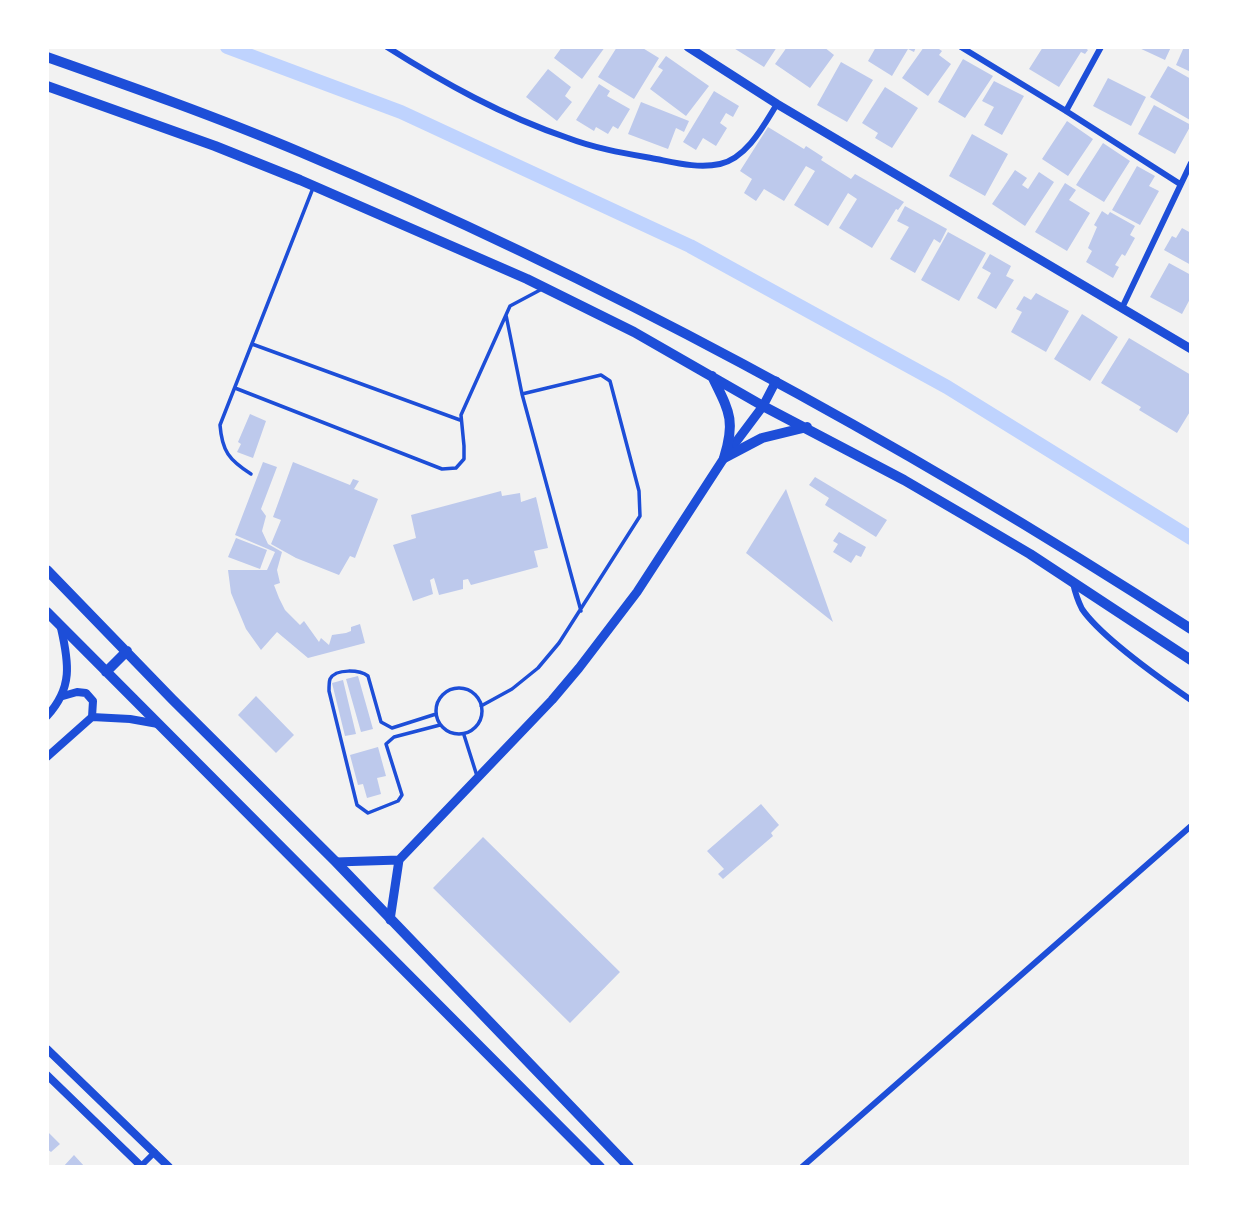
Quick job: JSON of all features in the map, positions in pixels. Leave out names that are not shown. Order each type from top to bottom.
[{"type":"highway","points":[[47,570],[336,862],[629,1167]]},
{"type":"highway","points":[[47,612],[368,931],[600,1167]]},
{"type":"highway","points":[[106,672],[127,651]]},
{"type":"main road","points":[[688,47],[777,104],[1191,349]]},
{"type":"main road","points":[[47,57],[301,152],[558,269],[776,381],[953,480],[1191,629]]},
{"type":"main road","points":[[47,86],[215,146],[314,186],[545,288],[634,332],[969,517],[1191,660]]},
{"type":"main road","points":[[712,376],[732,422],[724,458]]},
{"type":"main road","points":[[390,920],[400,860],[579,668],[637,592],[724,458],[763,405],[776,381]]},
{"type":"main road","points":[[724,458],[762,438],[807,427]]},
{"type":"main road","points":[[336,862],[400,860]]},
{"type":"street","points":[[387,47],[447,85],[514,117],[569,139],[618,152],[695,166],[722,164],[735,156],[755,139],[777,104]]},
{"type":"street","points":[[961,47],[1180,184]]},
{"type":"street","points":[[1066,111],[1101,47]]},
{"type":"street","points":[[1122,308],[1191,163]]},
{"type":"street","points":[[1072,582],[1081,606],[1091,620],[1191,700]]},
{"type":"street","points":[[47,716],[63,696],[68,663],[61,626]]},
{"type":"street","points":[[63,696],[77,692],[86,693],[93,701],[92,717]]},
{"type":"street","points":[[47,757],[92,717],[159,724]]},
{"type":"street","points":[[803,1167],[985,1004],[1191,826]]},
{"type":"street","points":[[47,1049],[169,1167]]},
{"type":"street","points":[[47,1074],[141,1166],[155,1152]]},
{"type":"lane","points":[[251,474],[235,464],[222,444],[220,425],[314,186]]},
{"type":"lane","points":[[234,388],[442,470],[456,468],[464,459],[461,415],[510,306],[545,288]]},
{"type":"lane","points":[[506,315],[522,394],[581,611]]},
{"type":"lane","points":[[252,344],[461,421]]},
{"type":"lane","points":[[481,706],[512,689],[538,668],[559,643],[640,516],[639,491],[610,381],[601,375],[522,394]]},
{"type":"lane","points":[[436,714],[392,728],[387,727],[381,722],[368,676],[357,670],[334,674],[330,678],[329,691],[357,805],[368,813],[398,801],[401,794],[386,744],[394,737],[440,725]]},
{"type":"lane","points":[[458,688],[472,692],[481,706],[481,719],[477,726],[464,734],[449,733],[440,725],[436,714],[439,699],[450,690],[458,688]]},
{"type":"lane","points":[[464,734],[477,776]]},
{"type":"building","points":[[562,47],[605,47],[582,79],[554,58]]},
{"type":"building","points":[[617,47],[641,47],[659,58],[634,99],[598,77]]},
{"type":"building","points":[[732,47],[777,47],[764,67]]},
{"type":"building","points":[[787,47],[824,47],[834,55],[810,88],[775,64]]},
{"type":"building","points":[[876,47],[916,47],[914,52],[908,49],[892,76],[868,61]]},
{"type":"building","points":[[924,47],[936,47],[942,51],[939,55],[951,64],[928,96],[902,78]]},
{"type":"building","points":[[1043,47],[1084,47],[1088,50],[1085,54],[1081,52],[1059,87],[1029,69]]},
{"type":"building","points":[[1137,47],[1171,47],[1165,60]]},
{"type":"building","points":[[1184,47],[1191,47],[1191,72],[1176,65]]},
{"type":"building","points":[[666,56],[709,86],[686,116],[650,89],[663,70],[658,67]]},
{"type":"building","points":[[963,59],[993,76],[965,118],[938,102]]},
{"type":"building","points":[[841,62],[873,80],[847,122],[817,105]]},
{"type":"building","points":[[1168,66],[1191,79],[1190,120],[1150,97]]},
{"type":"building","points":[[548,69],[571,87],[565,96],[572,102],[557,121],[526,97]]},
{"type":"building","points":[[1108,78],[1146,97],[1131,126],[1093,106]]},
{"type":"building","points":[[994,81],[1024,96],[1002,135],[984,125],[994,107],[982,101]]},
{"type":"building","points":[[599,84],[610,91],[607,96],[630,109],[618,129],[613,126],[608,134],[596,127],[594,131],[576,120]]},
{"type":"building","points":[[885,87],[918,108],[892,148],[875,138],[878,133],[862,123]]},
{"type":"building","points":[[714,91],[739,106],[733,117],[726,113],[720,123],[727,128],[716,146],[703,138],[696,150],[683,142]]},
{"type":"building","points":[[641,102],[689,121],[684,132],[676,128],[668,149],[628,134]]},
{"type":"building","points":[[1154,105],[1191,125],[1175,154],[1138,134]]},
{"type":"building","points":[[1067,121],[1093,139],[1068,176],[1042,159]]},
{"type":"building","points":[[768,127],[804,149],[806,146],[823,157],[821,160],[851,179],[855,174],[904,202],[896,209],[872,248],[839,228],[857,199],[848,193],[828,226],[794,205],[815,171],[806,166],[784,201],[764,189],[756,201],[744,193],[752,179],[740,171]]},
{"type":"building","points":[[972,134],[1008,154],[985,196],[949,176]]},
{"type":"building","points":[[1103,143],[1130,161],[1104,202],[1076,185]]},
{"type":"building","points":[[1137,166],[1155,176],[1149,186],[1159,191],[1140,225],[1112,210]]},
{"type":"building","points":[[1015,170],[1027,178],[1022,185],[1028,189],[1039,172],[1054,182],[1025,226],[992,204]]},
{"type":"building","points":[[1065,183],[1076,190],[1069,200],[1090,213],[1067,251],[1035,232]]},
{"type":"building","points":[[905,206],[947,229],[940,243],[934,239],[915,273],[890,259],[909,227],[897,221]]},
{"type":"building","points":[[1102,211],[1108,215],[1110,212],[1135,226],[1130,235],[1135,238],[1125,256],[1122,254],[1115,265],[1119,267],[1113,278],[1086,262],[1092,251],[1088,248],[1097,227],[1094,225]]},
{"type":"building","points":[[1182,228],[1191,233],[1191,265],[1164,250],[1172,236],[1176,238]]},
{"type":"building","points":[[948,232],[986,253],[959,301],[921,280]]},
{"type":"building","points":[[990,254],[1011,266],[1006,276],[1014,280],[996,309],[977,298],[991,273],[982,268]]},
{"type":"building","points":[[1169,263],[1191,275],[1191,297],[1182,314],[1150,297]]},
{"type":"building","points":[[1036,293],[1069,311],[1046,352],[1011,332],[1022,312],[1016,309],[1024,296],[1031,300]]},
{"type":"building","points":[[1082,314],[1118,337],[1090,381],[1054,359]]},
{"type":"building","points":[[1129,338],[1191,375],[1191,410],[1177,433],[1101,383]]},
{"type":"building","points":[[250,414],[266,421],[253,458],[237,452],[241,444],[238,442]]},
{"type":"building","points":[[263,462],[277,467],[261,509],[266,516],[262,531],[268,544],[282,552],[277,570],[280,583],[274,585],[285,610],[300,625],[304,621],[319,642],[321,638],[329,645],[332,635],[346,633],[351,631],[351,627],[360,624],[365,643],[308,658],[277,632],[261,650],[246,629],[231,593],[228,570],[267,570],[275,552],[235,535]]},
{"type":"building","points":[[293,462],[350,485],[353,479],[359,481],[354,489],[378,499],[355,558],[350,556],[339,575],[296,558],[271,544],[281,520],[273,517]]},
{"type":"building","points":[[815,477],[887,520],[876,537],[825,505],[829,498],[809,485]]},
{"type":"building","points":[[786,489],[833,622],[746,553]]},
{"type":"building","points":[[501,491],[502,496],[520,493],[521,502],[536,497],[548,548],[534,551],[538,567],[471,585],[468,579],[463,580],[463,589],[439,595],[434,578],[430,580],[433,594],[413,601],[393,545],[416,538],[411,515]]},
{"type":"building","points":[[839,532],[866,547],[861,557],[856,555],[851,563],[833,552],[838,544],[833,541]]},
{"type":"building","points":[[236,538],[267,550],[260,569],[228,557]]},
{"type":"building","points":[[358,676],[373,729],[361,732],[346,679]]},
{"type":"building","points":[[343,680],[356,734],[345,736],[332,683]]},
{"type":"building","points":[[256,696],[294,735],[276,753],[238,715]]},
{"type":"building","points":[[378,747],[386,776],[377,778],[381,794],[367,798],[363,784],[358,785],[350,755]]},
{"type":"building","points":[[761,804],[779,825],[771,833],[773,836],[723,879],[718,874],[724,869],[707,851]]},
{"type":"building","points":[[483,837],[620,972],[570,1023],[433,888]]},
{"type":"building","points":[[47,1131],[60,1144],[51,1152],[47,1149]]},
{"type":"building","points":[[74,1155],[85,1167],[63,1167]]},
{"type":"waterway","points":[[227,47],[401,112],[690,246],[947,387],[1191,538]]}]
